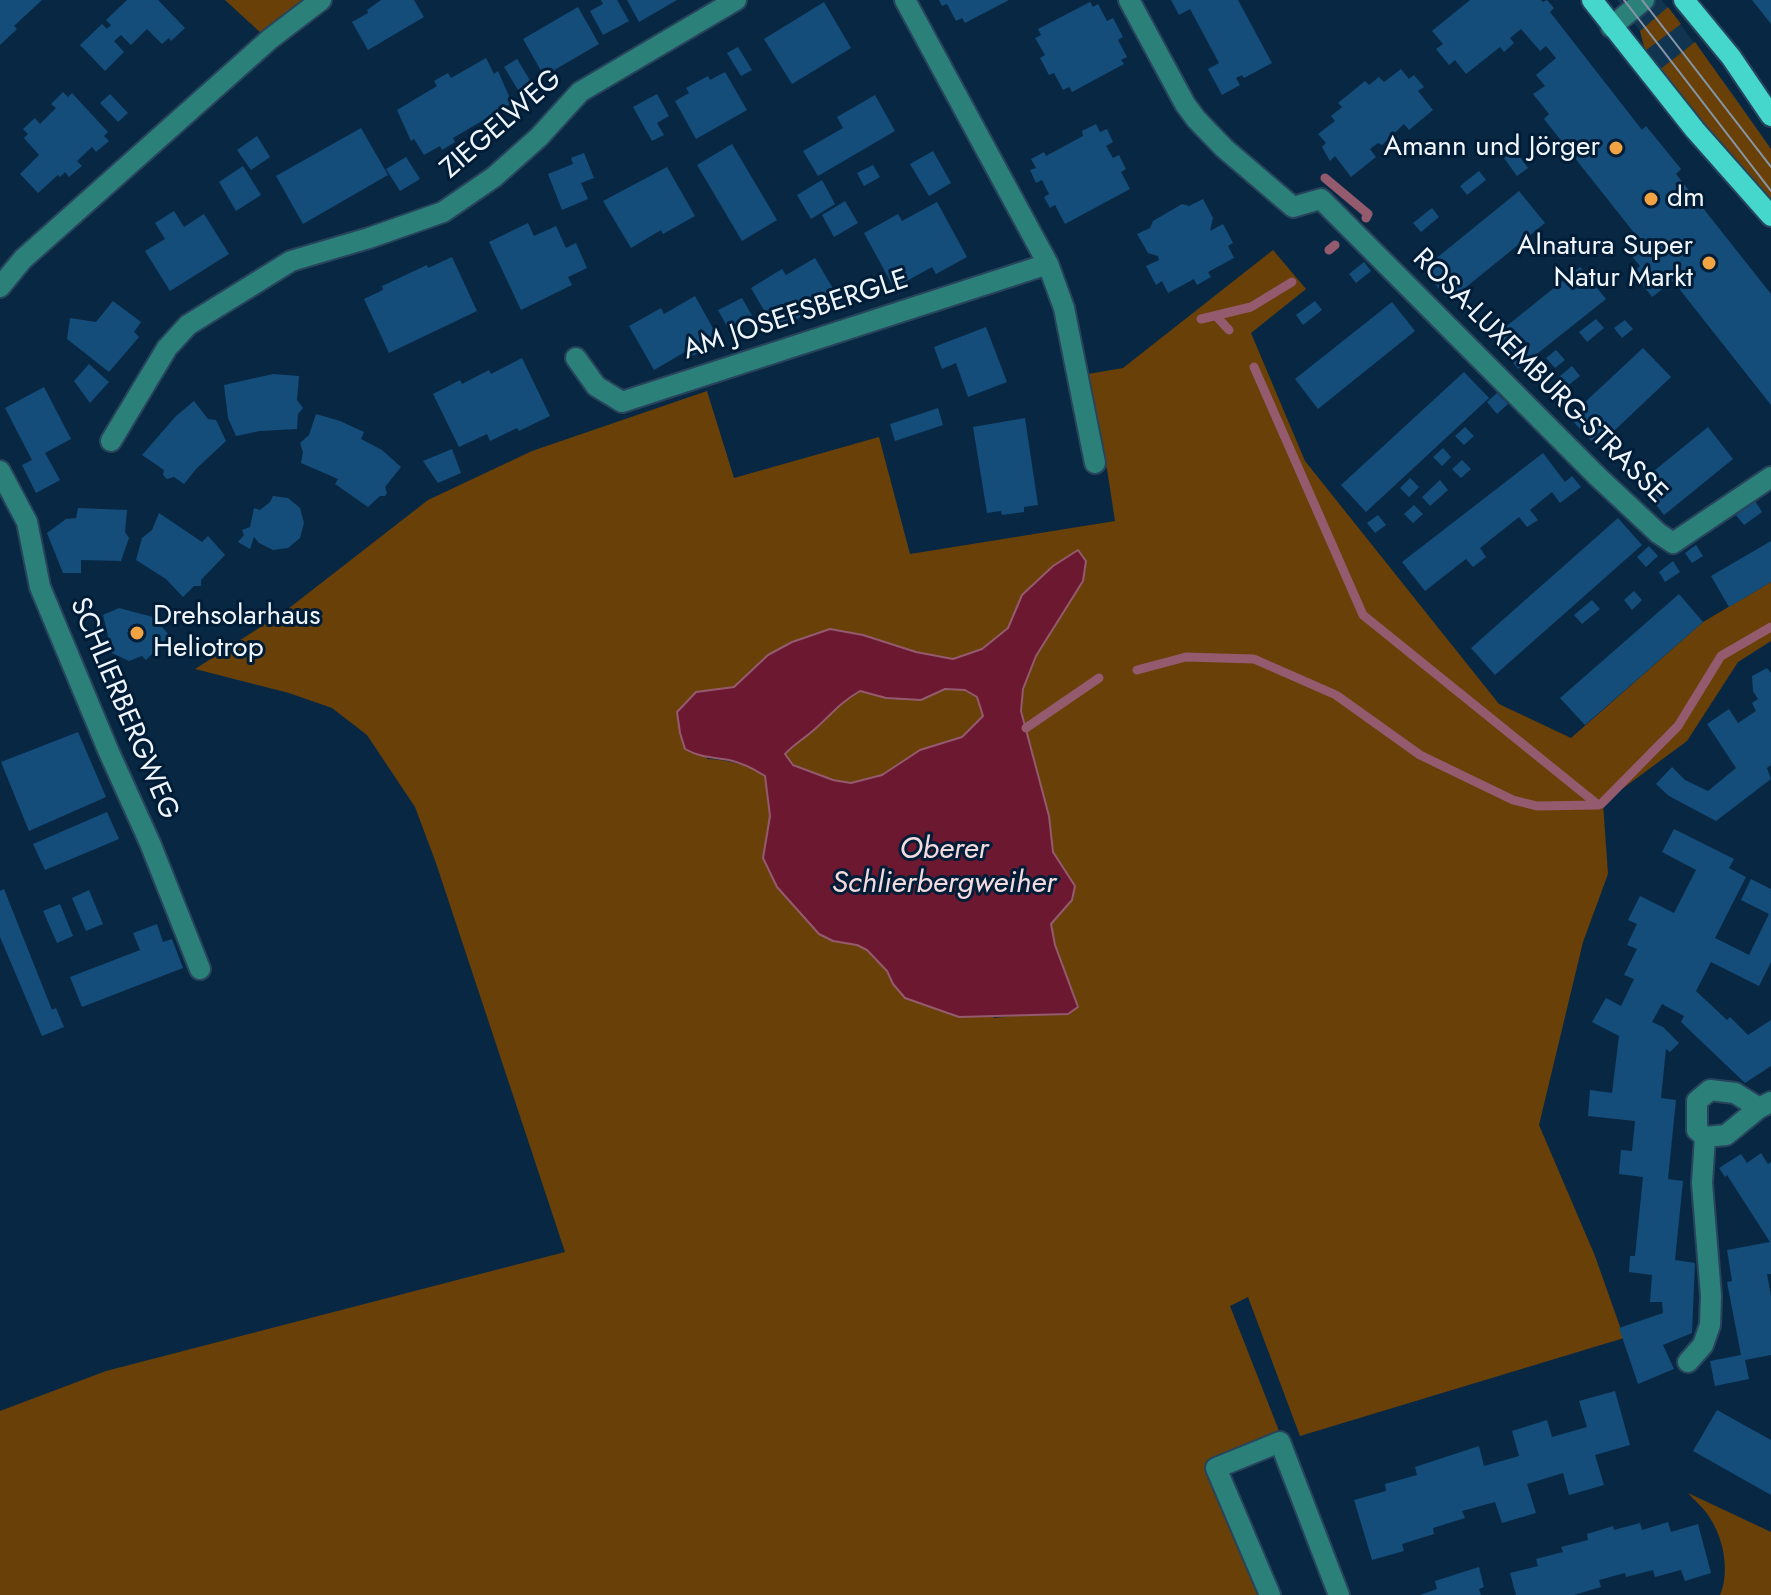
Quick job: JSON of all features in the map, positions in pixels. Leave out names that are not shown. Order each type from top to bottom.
[{"type":"main road","points":[[1592,0],[1695,130],[1771,216]]},
{"type":"main road","points":[[1684,0],[1722,46],[1771,116]]},
{"type":"street","points":[[0,287],[23,259],[270,39],[321,0]]},
{"type":"street","name":"ZIEGELWEG","points":[[111,441],[167,348],[188,325],[291,261],[443,212],[517,157],[580,92],[736,0]]},
{"type":"street","points":[[905,0],[1048,264],[1064,308],[1095,463]]},
{"type":"street","name":"ROSA-LUXEMBURG-STRASSE","points":[[1129,0],[1185,104],[1224,148],[1293,207],[1321,199],[1597,476],[1658,533],[1673,543],[1771,477]]},
{"type":"street","points":[[1611,27],[1644,0]]},
{"type":"street","name":"AM JOSEFSBERGLE","points":[[576,358],[596,386],[622,402],[1048,264]]},
{"type":"street","name":"SCHLIERBERGWEG","points":[[0,471],[27,522],[40,587],[150,843],[200,969]]},
{"type":"street","points":[[1710,1090],[1735,1093],[1765,1105],[1726,1135],[1705,1137],[1697,1130],[1697,1101],[1710,1090]]},
{"type":"street","points":[[1688,1362],[1703,1345],[1710,1325],[1711,1296],[1702,1183],[1705,1137]]},
{"type":"street","points":[[1270,1595],[1216,1468],[1280,1442],[1292,1458],[1353,1595]]},
{"type":"street","points":[[1292,1458],[1339,1595]]},
{"type":"shaded area","points":[[225,0],[303,0],[262,34]]},
{"type":"shaded area","points":[[1617,0],[1662,0],[1771,149],[1714,140],[1645,51],[1640,31]]},
{"type":"shaded area","points":[[1668,7],[1681,24],[1645,51],[1640,31]]},
{"type":"shaded area","points":[[1695,42],[1771,149],[1771,204],[1658,71]]},
{"type":"shaded area","points":[[1273,250],[1306,289],[1251,333],[1305,461],[1499,704],[1571,738],[1703,622],[1771,582],[1771,641],[1738,662],[1687,741],[1603,803],[1608,874],[1583,942],[1539,1125],[1595,1256],[1624,1338],[1300,1436],[1248,1297],[1230,1306],[1283,1441],[1217,1468],[1270,1595],[0,1595],[0,1411],[106,1371],[565,1252],[415,807],[367,735],[332,708],[289,693],[195,669],[284,612],[428,500],[532,451],[707,391],[734,478],[879,437],[910,554],[1115,521],[1107,469],[1097,437],[1088,374],[1123,368]],"holes":[[[1078,551],[1083,581],[1036,656],[1023,689],[1021,712],[1049,816],[1053,852],[1075,886],[1072,900],[1051,924],[1055,945],[1078,1007],[995,1018],[893,984],[887,971],[868,950],[833,941],[777,887],[763,859],[770,816],[765,776],[738,763],[707,759],[696,692],[734,687],[750,673],[916,652],[953,659],[982,649],[1008,628],[1022,595],[1053,566]]]},
{"type":"shaded area","points":[[945,689],[965,690],[977,697],[983,716],[962,737],[920,750],[882,775],[851,783],[833,780],[793,764],[785,754],[861,691],[886,698],[921,700]]},
{"type":"shaded area","points":[[1688,1493],[1771,1532],[1771,1595],[1720,1595],[1725,1566],[1719,1536],[1708,1515]]},
{"type":"water","name":"Oberer Schlierbergweiher","points":[[1078,550],[1086,561],[1083,581],[1036,656],[1023,689],[1021,711],[1049,816],[1053,852],[1075,886],[1072,900],[1051,924],[1055,945],[1078,1007],[1068,1014],[959,1017],[905,998],[887,971],[867,950],[819,934],[777,887],[763,858],[770,816],[765,776],[739,763],[702,756],[685,749],[677,712],[696,692],[734,687],[768,655],[792,642],[830,629],[953,659],[982,649],[1008,628],[1022,595],[1053,566]],"holes":[[[945,689],[965,690],[977,697],[983,716],[962,737],[920,750],[882,775],[851,783],[833,780],[793,765],[785,754],[860,691],[886,698],[921,700]]]},
{"type":"building","points":[[0,0],[42,0],[14,26],[17,29],[0,45]]},
{"type":"building","points":[[127,0],[158,0],[185,28],[171,41],[169,38],[162,44],[147,29],[131,45],[121,35],[114,41],[124,52],[105,71],[80,45],[102,24],[107,29],[111,25],[106,20]]},
{"type":"building","points":[[381,0],[414,0],[424,17],[368,50],[352,22],[368,13],[367,10]]},
{"type":"building","points":[[601,0],[617,0],[629,21],[603,35],[590,11],[603,4]]},
{"type":"building","points":[[627,0],[677,0],[639,22]]},
{"type":"building","points":[[939,0],[1009,0],[965,23],[962,18],[956,21],[947,4],[942,6]]},
{"type":"building","points":[[1171,0],[1238,0],[1272,63],[1244,78],[1242,75],[1236,78],[1240,85],[1222,95],[1208,69],[1219,63],[1190,9],[1179,15]]},
{"type":"building","points":[[1470,0],[1547,0],[1554,8],[1550,12],[1642,130],[1646,126],[1681,169],[1676,174],[1771,294],[1771,405],[1673,281],[1652,297],[1633,272],[1640,266],[1626,249],[1639,239],[1544,119],[1549,114],[1533,94],[1545,86],[1536,75],[1556,58],[1546,46],[1540,51],[1521,29],[1510,38],[1514,43],[1504,52],[1500,47],[1466,74],[1455,60],[1449,65],[1436,49],[1443,44],[1432,31]]},
{"type":"building","points":[[1752,0],[1771,0],[1771,24]]},
{"type":"building","points":[[824,2],[851,48],[792,84],[764,39]]},
{"type":"building","points":[[1090,2],[1093,7],[1098,4],[1107,21],[1113,18],[1123,37],[1118,40],[1127,57],[1121,60],[1124,64],[1072,92],[1069,87],[1063,90],[1054,73],[1049,75],[1040,58],[1045,55],[1035,38],[1041,35],[1038,29]]},
{"type":"building","points":[[578,7],[599,44],[544,76],[523,39]]},
{"type":"building","points":[[738,47],[752,70],[741,76],[727,53]]},
{"type":"building","points":[[486,58],[494,74],[498,71],[512,103],[496,113],[498,117],[484,125],[482,121],[453,138],[455,142],[442,150],[440,146],[424,155],[414,139],[411,141],[397,110],[437,86],[434,81],[448,73],[451,78]]},
{"type":"building","points":[[517,59],[531,82],[518,90],[504,67]]},
{"type":"building","points":[[1401,69],[1409,79],[1414,75],[1424,87],[1418,91],[1433,110],[1409,130],[1404,124],[1382,145],[1378,143],[1370,149],[1376,157],[1351,177],[1335,156],[1330,161],[1322,147],[1326,143],[1318,134],[1335,121],[1331,116],[1342,107],[1338,103],[1365,81],[1369,85],[1379,77],[1384,82]]},
{"type":"building","points":[[725,72],[747,110],[696,139],[675,101],[689,93],[686,88],[708,76],[710,80]]},
{"type":"building","points":[[63,92],[68,97],[72,93],[108,132],[104,136],[109,141],[96,152],[92,147],[77,161],[82,166],[69,177],[65,172],[60,177],[58,175],[38,193],[20,174],[39,155],[24,138],[28,134],[23,129],[35,118],[40,124],[56,108],[51,104]]},
{"type":"building","points":[[110,94],[128,113],[118,122],[100,103]]},
{"type":"building","points":[[657,94],[669,116],[657,123],[664,135],[652,141],[633,107]]},
{"type":"building","points":[[875,95],[895,131],[818,176],[803,151],[843,128],[837,117]]},
{"type":"building","points":[[1096,124],[1100,132],[1107,129],[1113,142],[1106,146],[1113,158],[1119,155],[1126,169],[1121,172],[1130,189],[1065,224],[1055,205],[1050,208],[1044,197],[1049,194],[1042,180],[1036,183],[1030,170],[1036,168],[1031,159],[1044,152],[1046,156],[1083,136],[1082,131]]},
{"type":"building","points":[[361,128],[388,175],[303,224],[276,176]]},
{"type":"building","points":[[257,136],[270,157],[251,170],[237,150]]},
{"type":"building","points":[[732,144],[777,220],[742,241],[697,165]]},
{"type":"building","points":[[1515,150],[1528,168],[1517,176],[1504,158]]},
{"type":"building","points":[[933,151],[951,183],[929,196],[910,164]]},
{"type":"building","points":[[584,153],[594,178],[581,183],[588,199],[562,210],[548,174],[573,164],[571,158]]},
{"type":"building","points":[[406,157],[420,179],[400,191],[386,169]]},
{"type":"building","points":[[873,165],[880,177],[864,186],[857,173]]},
{"type":"building","points":[[243,166],[261,195],[236,211],[219,182]]},
{"type":"building","points":[[667,167],[695,216],[663,234],[661,230],[631,248],[603,201]]},
{"type":"building","points":[[1479,171],[1486,180],[1467,195],[1460,186]]},
{"type":"building","points":[[822,180],[835,204],[811,219],[797,195]]},
{"type":"building","points":[[1519,191],[1545,223],[1449,301],[1423,269]]},
{"type":"building","points":[[1203,199],[1213,218],[1210,231],[1223,224],[1233,243],[1228,246],[1234,258],[1208,272],[1211,277],[1197,285],[1194,279],[1168,293],[1162,281],[1156,285],[1146,266],[1159,260],[1158,256],[1148,253],[1137,234],[1182,204],[1189,206]]},
{"type":"building","points":[[845,201],[858,223],[834,237],[822,215]]},
{"type":"building","points":[[937,202],[967,257],[936,274],[932,267],[894,288],[864,233],[898,214],[902,221]]},
{"type":"building","points":[[1432,208],[1439,217],[1421,232],[1413,223]]},
{"type":"building","points":[[174,211],[184,227],[204,214],[229,254],[170,291],[145,251],[165,239],[155,223]]},
{"type":"building","points":[[528,223],[534,236],[556,226],[566,248],[576,243],[587,268],[568,277],[572,285],[521,310],[489,242]]},
{"type":"building","points":[[452,257],[477,311],[389,353],[364,299],[383,290],[382,286]]},
{"type":"building","points":[[815,258],[841,302],[812,320],[808,313],[776,331],[751,288],[782,269],[786,275]]},
{"type":"building","points":[[1364,262],[1371,271],[1356,283],[1349,274]]},
{"type":"building","points":[[1580,267],[1606,299],[1518,369],[1493,337]]},
{"type":"building","points":[[695,296],[720,341],[689,358],[685,352],[654,370],[629,326],[661,308],[664,314]]},
{"type":"building","points":[[742,298],[754,319],[730,332],[718,310]]},
{"type":"building","points":[[113,301],[141,322],[134,332],[139,337],[109,372],[67,339],[70,318],[96,322]]},
{"type":"building","points":[[1315,301],[1322,310],[1303,325],[1296,315]]},
{"type":"building","points":[[1392,302],[1415,331],[1318,409],[1295,379]]},
{"type":"building","points":[[1596,319],[1604,328],[1587,342],[1579,332]]},
{"type":"building","points":[[1625,320],[1633,329],[1622,338],[1614,328]]},
{"type":"building","points":[[986,327],[1007,382],[968,397],[956,363],[942,369],[934,347]]},
{"type":"building","points":[[1643,348],[1671,377],[1597,447],[1569,417]]},
{"type":"building","points":[[1556,350],[1565,360],[1555,368],[1546,358]]},
{"type":"building","points":[[522,358],[550,416],[490,441],[487,434],[459,447],[433,394],[489,370],[491,374]]},
{"type":"building","points":[[89,364],[109,382],[90,403],[74,381]]},
{"type":"building","points":[[1572,366],[1580,376],[1561,391],[1554,381]]},
{"type":"building","points":[[1464,372],[1489,398],[1366,512],[1341,485]]},
{"type":"building","points":[[273,374],[299,376],[297,400],[303,408],[298,414],[297,429],[236,436],[228,418],[224,385]]},
{"type":"building","points":[[44,387],[71,439],[45,453],[60,480],[36,493],[22,465],[32,460],[5,408]]},
{"type":"building","points":[[1497,393],[1508,404],[1497,414],[1487,402]]},
{"type":"building","points":[[194,401],[208,419],[216,420],[226,441],[184,484],[174,477],[167,479],[163,475],[164,470],[142,455],[176,416]]},
{"type":"building","points":[[938,408],[943,425],[895,441],[890,424]]},
{"type":"building","points":[[316,414],[364,432],[361,439],[382,450],[401,467],[385,487],[385,496],[380,496],[368,507],[335,484],[338,479],[301,463],[303,452],[300,443],[309,435]]},
{"type":"building","points":[[1025,418],[1038,505],[1024,507],[1024,512],[1002,515],[1001,511],[987,513],[973,427]]},
{"type":"building","points":[[1465,427],[1474,436],[1464,445],[1455,436]]},
{"type":"building","points":[[1708,427],[1733,459],[1664,515],[1639,483]]},
{"type":"building","points":[[1443,448],[1451,457],[1442,466],[1433,457]]},
{"type":"building","points":[[452,449],[461,473],[438,483],[423,461]]},
{"type":"building","points":[[1543,453],[1565,482],[1572,476],[1581,487],[1560,503],[1552,492],[1530,510],[1538,520],[1527,527],[1519,517],[1480,548],[1486,557],[1473,567],[1466,559],[1425,591],[1402,562]]},
{"type":"building","points":[[1462,460],[1471,469],[1461,478],[1452,469]]},
{"type":"building","points":[[1410,478],[1419,487],[1409,497],[1400,488]]},
{"type":"building","points":[[1440,480],[1448,490],[1430,506],[1422,497]]},
{"type":"building","points":[[273,496],[288,498],[300,508],[304,523],[300,538],[288,548],[273,550],[254,537],[250,549],[238,542],[244,535],[242,530],[250,527],[254,508],[260,510]]},
{"type":"building","points":[[1755,501],[1762,512],[1744,525],[1736,515]]},
{"type":"building","points":[[1414,505],[1423,514],[1413,523],[1404,514]]},
{"type":"building","points":[[78,508],[127,510],[125,532],[129,538],[121,561],[81,560],[81,573],[63,573],[47,533],[66,519],[76,518]]},
{"type":"building","points":[[159,513],[202,542],[208,536],[225,555],[201,580],[201,586],[194,586],[183,597],[166,579],[136,560],[142,538],[152,530]]},
{"type":"building","points":[[1378,515],[1386,525],[1375,533],[1367,523]]},
{"type":"building","points":[[1618,518],[1642,545],[1495,675],[1471,648]]},
{"type":"building","points":[[1771,541],[1771,582],[1729,607],[1711,576]]},
{"type":"building","points":[[1696,545],[1703,556],[1692,563],[1685,553]]},
{"type":"building","points":[[1649,546],[1658,556],[1646,567],[1637,557]]},
{"type":"building","points":[[1673,561],[1680,572],[1665,582],[1659,572]]},
{"type":"building","points":[[1634,591],[1642,600],[1632,610],[1624,600]]},
{"type":"building","points":[[1679,594],[1703,622],[1585,725],[1560,698]]},
{"type":"building","points":[[1592,600],[1600,609],[1582,624],[1574,615]]},
{"type":"building","name":"Drehsolarhaus Heliotrop","points":[[119,608],[153,617],[170,636],[146,660],[142,656],[129,661],[112,653],[103,615]]},
{"type":"building","points":[[1767,668],[1771,673],[1771,765],[1767,768],[1771,779],[1716,821],[1669,796],[1656,784],[1672,767],[1685,780],[1708,791],[1736,768],[1707,724],[1729,709],[1738,723],[1756,711],[1752,703],[1758,699],[1753,691],[1752,676]]},
{"type":"building","points":[[78,732],[106,797],[29,831],[1,762]]},
{"type":"building","points":[[107,812],[119,839],[45,870],[33,844]]},
{"type":"building","points":[[1674,829],[1734,859],[1729,868],[1746,877],[1715,938],[1749,955],[1769,914],[1741,900],[1751,879],[1771,889],[1771,962],[1759,986],[1711,962],[1696,991],[1748,1035],[1771,1020],[1771,1066],[1745,1083],[1681,1022],[1684,1016],[1662,1004],[1652,1022],[1663,1027],[1679,1043],[1670,1052],[1666,1049],[1661,1098],[1676,1100],[1668,1179],[1683,1181],[1675,1260],[1695,1263],[1692,1333],[1663,1345],[1674,1369],[1638,1384],[1619,1328],[1663,1313],[1662,1302],[1650,1302],[1652,1275],[1629,1272],[1630,1256],[1635,1256],[1643,1177],[1619,1174],[1621,1150],[1632,1151],[1635,1121],[1588,1116],[1590,1090],[1612,1093],[1619,1036],[1592,1022],[1606,998],[1621,1006],[1634,979],[1624,975],[1637,949],[1627,945],[1637,924],[1628,920],[1640,896],[1674,913],[1696,870],[1662,852]]},
{"type":"building","points":[[4,889],[52,1010],[56,1008],[64,1027],[42,1036],[0,937],[0,891]]},
{"type":"building","points":[[89,890],[103,924],[86,931],[72,898]]},
{"type":"building","points":[[60,904],[73,936],[57,943],[43,911]]},
{"type":"building","points":[[157,924],[163,942],[172,939],[183,968],[82,1007],[70,977],[140,950],[133,933]]},
{"type":"building","points":[[1761,1153],[1768,1164],[1771,1162],[1771,1274],[1767,1274],[1771,1296],[1771,1355],[1745,1360],[1749,1379],[1715,1386],[1710,1361],[1741,1355],[1727,1282],[1732,1281],[1727,1250],[1770,1242],[1727,1175],[1725,1177],[1719,1168],[1741,1154],[1747,1163]]},
{"type":"building","points":[[1615,1391],[1630,1445],[1595,1455],[1604,1485],[1569,1495],[1563,1473],[1527,1484],[1536,1513],[1502,1523],[1495,1502],[1462,1511],[1465,1518],[1433,1528],[1434,1534],[1402,1544],[1404,1551],[1372,1560],[1354,1500],[1386,1491],[1385,1484],[1417,1475],[1415,1467],[1479,1446],[1484,1466],[1519,1456],[1512,1431],[1547,1420],[1552,1437],[1587,1427],[1579,1401]]},
{"type":"building","points":[[1717,1410],[1771,1440],[1771,1495],[1693,1451]]},
{"type":"building","points":[[1668,1522],[1671,1532],[1698,1524],[1711,1573],[1685,1581],[1681,1570],[1655,1577],[1653,1570],[1626,1577],[1625,1573],[1599,1580],[1601,1587],[1574,1595],[1516,1595],[1510,1573],[1538,1566],[1536,1559],[1563,1552],[1561,1547],[1588,1540],[1587,1534],[1613,1526],[1614,1530],[1640,1523],[1642,1530]]},
{"type":"building","points":[[1479,1567],[1484,1587],[1479,1589],[1481,1595],[1420,1595],[1437,1589],[1435,1581]]},
{"type":"waterway","points":[[1325,178],[1368,214],[1366,218]]},
{"type":"waterway","points":[[1329,250],[1335,245]]},
{"type":"waterway","points":[[1201,319],[1251,307],[1292,282]]},
{"type":"waterway","points":[[1216,316],[1229,330]]},
{"type":"waterway","points":[[1254,367],[1363,615],[1597,804]]},
{"type":"waterway","points":[[1137,670],[1186,657],[1254,659],[1336,695],[1420,755],[1513,800],[1537,806],[1598,805],[1678,726],[1721,656],[1771,627]]},
{"type":"waterway","points":[[1026,728],[1099,678]]},
{"type":"tram line","points":[[1624,0],[1771,191]]},
{"type":"tram line","points":[[1642,0],[1771,167]]},
{"type":"place","name":"Amann und Jörger","points":[[1616,148]]},
{"type":"place","name":"dm","points":[[1651,199]]},
{"type":"place","name":"Alnatura Super Natur Markt","points":[[1709,263]]},
{"type":"place","name":"Drehsolarhaus Heliotrop","points":[[137,633]]}]
